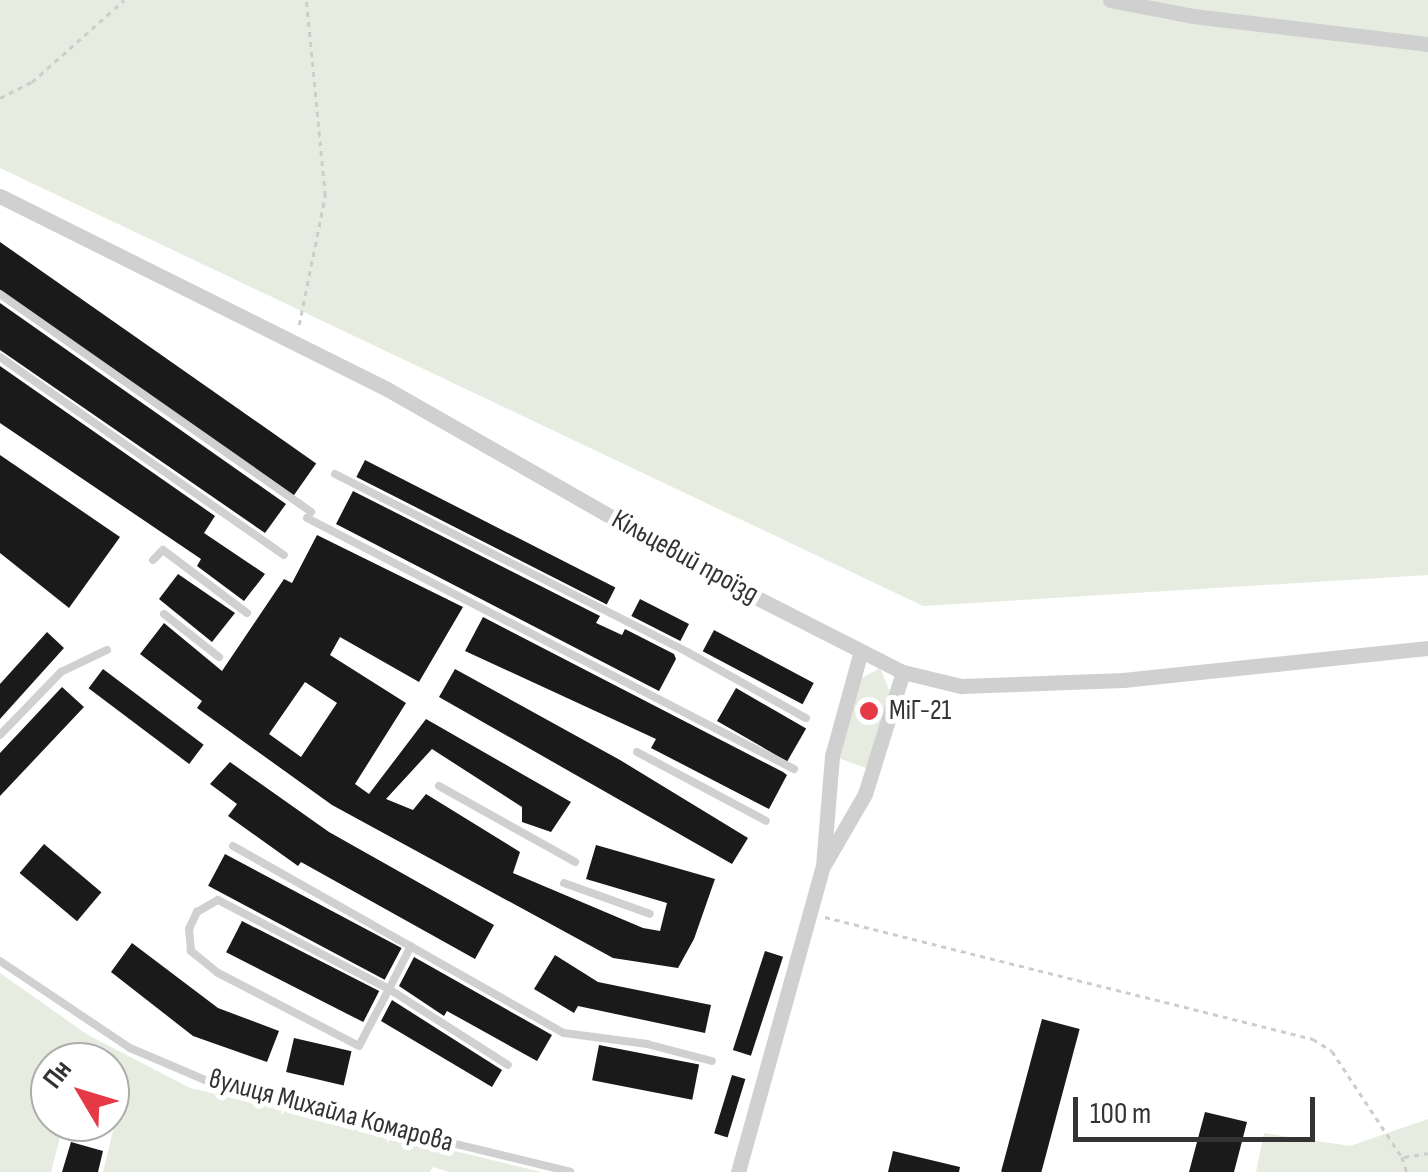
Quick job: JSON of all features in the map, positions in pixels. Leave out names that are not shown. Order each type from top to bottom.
[{"type":"street","points":[[1110,0],[1193,16],[1428,44]]},
{"type":"street","name":"Кільцевий проїзд","points":[[0,196],[387,389],[726,582],[903,672],[961,686],[1123,680],[1428,648]]},
{"type":"street","points":[[738,1172],[824,866],[832,756],[861,650]]},
{"type":"street","points":[[824,866],[865,794],[903,672]]},
{"type":"lane","points":[[0,294],[309,515],[794,769]]},
{"type":"lane","points":[[0,357],[284,556]]},
{"type":"lane","points":[[335,474],[689,652],[806,718]]},
{"type":"lane","points":[[153,560],[163,550],[247,613]]},
{"type":"lane","points":[[164,614],[218,656]]},
{"type":"lane","points":[[0,735],[61,672],[107,650]]},
{"type":"lane","points":[[637,752],[766,821]]},
{"type":"lane","points":[[439,786],[576,862]]},
{"type":"lane","points":[[232,846],[564,1033],[647,1044],[712,1061]]},
{"type":"lane","points":[[564,883],[650,914]]},
{"type":"lane","points":[[411,946],[389,989],[359,1046],[218,973],[191,951],[188,929],[197,912],[218,900],[389,989],[508,1065]]},
{"type":"lane","name":"вулиця Михайла Комарова","points":[[0,961],[130,1048],[224,1088],[570,1172]]},
{"type":"path","points":[[0,98],[32,82],[124,0]]},
{"type":"path","points":[[295,340],[325,196],[306,0]]},
{"type":"path","points":[[810,914],[1313,1039],[1332,1051],[1402,1157],[1407,1172]]},
{"type":"path","points":[[1402,1157],[1428,1153]]},
{"type":"shaded area","points":[[0,0],[1428,0],[1428,575],[923,606],[0,168]]},
{"type":"shaded area","points":[[880,668],[894,701],[872,770],[832,756],[851,684]]},
{"type":"shaded area","points":[[0,973],[101,1042],[30,1042],[30,1142],[59,1142],[51,1172],[0,1172]]},
{"type":"shaded area","points":[[130,1057],[190,1088],[542,1172],[449,1172],[433,1167],[430,1172],[103,1172],[110,1142],[130,1142]]},
{"type":"shaded area","points":[[1428,1119],[1428,1172],[1256,1172],[1264,1133],[1350,1146]]},
{"type":"building","points":[[0,242],[316,463],[290,500],[0,297]]},
{"type":"building","points":[[0,303],[286,504],[265,533],[0,350]]},
{"type":"building","points":[[0,366],[215,516],[204,533],[265,574],[244,601],[197,566],[201,559],[0,423]]},
{"type":"building","points":[[0,455],[120,537],[69,608],[0,553]]},
{"type":"building","points":[[365,460],[615,588],[607,605],[356,477]]},
{"type":"building","points":[[353,491],[600,616],[596,623],[622,635],[625,629],[674,654],[676,659],[659,691],[336,524]]},
{"type":"building","points":[[317,535],[463,607],[419,682],[340,637],[330,655],[406,703],[355,784],[369,794],[426,719],[571,802],[551,832],[522,822],[522,807],[432,749],[386,799],[413,810],[426,794],[520,852],[513,873],[643,928],[660,931],[667,903],[586,879],[596,845],[715,879],[694,939],[678,968],[613,958],[332,805],[197,708],[202,701],[140,654],[164,623],[222,671],[284,579],[292,583]],"holes":[[[305,682],[337,703],[301,757],[269,734]]]},
{"type":"building","points":[[178,574],[235,613],[212,642],[159,599]]},
{"type":"building","points":[[640,599],[689,624],[680,641],[631,616]]},
{"type":"building","points":[[483,617],[783,772],[787,775],[769,809],[651,748],[656,739],[465,651]]},
{"type":"building","points":[[714,630],[814,683],[803,704],[703,651]]},
{"type":"building","points":[[47,632],[64,648],[0,719],[0,684]]},
{"type":"building","points":[[103,669],[204,745],[189,764],[89,688]]},
{"type":"building","points":[[455,669],[620,760],[748,838],[732,864],[439,697]]},
{"type":"building","points":[[62,687],[84,707],[0,796],[0,753]]},
{"type":"building","points":[[736,688],[806,728],[787,761],[717,721]]},
{"type":"building","points":[[230,762],[329,832],[494,925],[475,959],[301,862],[298,866],[228,816],[237,804],[210,784]]},
{"type":"building","points":[[44,844],[101,892],[77,921],[20,873]]},
{"type":"building","points":[[225,854],[402,948],[385,980],[208,886]]},
{"type":"building","points":[[242,921],[379,991],[363,1022],[226,952]]},
{"type":"building","points":[[132,943],[218,1008],[279,1031],[267,1062],[193,1036],[111,972]]},
{"type":"building","points":[[765,951],[783,957],[751,1056],[733,1050]]},
{"type":"building","points":[[555,955],[598,982],[711,1005],[705,1033],[578,1006],[574,1013],[534,989]]},
{"type":"building","points":[[414,957],[552,1035],[537,1061],[447,1011],[444,1016],[399,986]]},
{"type":"building","points":[[392,1000],[502,1070],[492,1087],[381,1021]]},
{"type":"building","points":[[1042,1019],[1080,1029],[1041,1172],[1001,1172]]},
{"type":"building","points":[[294,1038],[351,1051],[344,1085],[286,1072]]},
{"type":"building","points":[[599,1045],[699,1064],[692,1100],[592,1080]]},
{"type":"building","points":[[732,1075],[745,1079],[728,1137],[714,1133]]},
{"type":"building","points":[[1205,1112],[1247,1122],[1234,1172],[1189,1172]]},
{"type":"building","points":[[71,1142],[103,1151],[98,1172],[62,1172]]},
{"type":"building","points":[[893,1151],[960,1167],[959,1172],[888,1172]]},
{"type":"place","name":"МіГ-21","points":[[869,711]]}]
